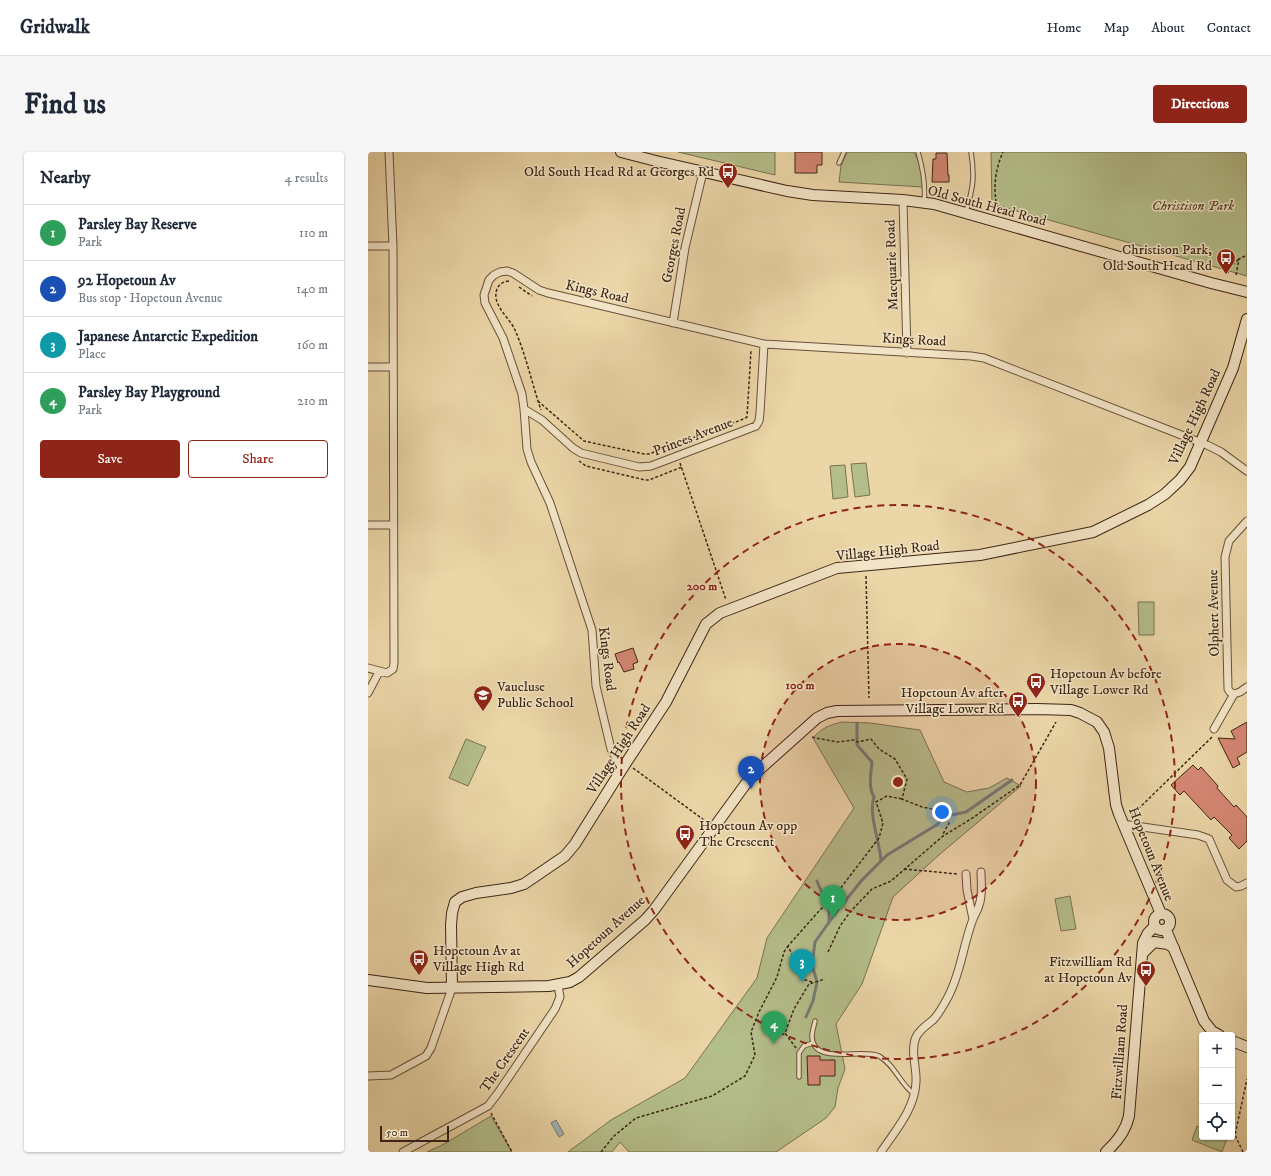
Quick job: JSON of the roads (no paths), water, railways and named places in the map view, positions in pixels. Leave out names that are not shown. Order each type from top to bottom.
[{"type":"street","points":[[368,668],[387,673],[393,669],[394,663],[392,367],[393,246],[390,152]]},
{"type":"street","name":"Old South Head Road","points":[[621,152],[800,193],[924,202],[1211,284],[1247,292]]},
{"type":"street","name":"Georges Road","points":[[673,322],[685,248],[703,172]]},
{"type":"street","name":"Macquarie Road","points":[[903,200],[907,353]]},
{"type":"street","points":[[368,246],[393,246]]},
{"type":"street","name":"Kings Road","points":[[624,766],[611,749],[596,686],[592,630],[550,503],[531,462],[527,449],[522,394],[503,338],[485,303],[484,295],[486,287],[494,274],[507,271],[548,294],[764,344],[984,358],[1201,443]]},
{"type":"street","name":"Village High Road","points":[[452,988],[451,925],[452,913],[456,902],[462,897],[476,893],[511,888],[524,884],[565,856],[575,844],[666,702],[706,624],[720,613],[837,568],[980,556],[1093,532],[1148,504],[1165,494],[1186,474],[1233,368],[1247,319]]},
{"type":"street","name":"Princes Avenue","points":[[524,409],[542,420],[573,448],[581,453],[645,467],[651,466],[756,426],[759,421],[760,413],[764,344]]},
{"type":"street","points":[[368,367],[392,367]]},
{"type":"street","points":[[1201,443],[1221,452],[1247,471]]},
{"type":"street","name":"Olphert Avenue","points":[[1234,694],[1230,692],[1228,684],[1225,557],[1229,541],[1247,521]]},
{"type":"street","points":[[368,525],[393,525]]},
{"type":"street","points":[[368,693],[379,672]]},
{"type":"street","points":[[1214,729],[1234,694],[1247,687]]},
{"type":"street","name":"Hopetoun Avenue","points":[[368,980],[418,988],[542,987],[558,985],[579,977],[645,920],[654,910],[750,778],[820,716],[832,711],[1071,710],[1080,712],[1097,722],[1104,732],[1109,748],[1116,805],[1122,824],[1161,914]]},
{"type":"street","points":[[1122,824],[1198,835],[1209,839],[1227,880],[1236,887],[1247,883]]},
{"type":"street","points":[[881,1152],[910,1108],[914,1094],[916,1076],[913,1052],[916,1038],[920,1030],[934,1019],[948,997],[960,966],[973,919],[980,905],[981,872]]},
{"type":"street","points":[[966,874],[967,890],[973,919]]},
{"type":"street","points":[[1161,914],[1166,915],[1170,921],[1170,926],[1166,930],[1161,931],[1155,926],[1155,919],[1161,914]]},
{"type":"street","name":"Fitzwilliam Road","points":[[1106,1152],[1120,1136],[1128,1123],[1143,943],[1155,926]]},
{"type":"street","points":[[1166,930],[1204,1021],[1215,1032]]},
{"type":"street","points":[[1142,954],[1154,942],[1168,944],[1174,948]]},
{"type":"street","name":"The Crescent","points":[[403,1152],[488,1106],[498,1094],[555,1009],[560,1000],[558,985]]},
{"type":"street","points":[[368,1076],[391,1075],[426,1056],[431,1048],[452,988]]},
{"type":"street","points":[[1235,1042],[1247,1047]]},
{"type":"lane","points":[[839,164],[844,152]]},
{"type":"lane","points":[[918,152],[923,168],[925,183],[924,202]]},
{"type":"lane","points":[[966,213],[974,174],[971,152]]},
{"type":"lane","points":[[815,1021],[812,1037],[814,1043],[820,1051],[833,1054],[865,1053],[878,1056],[896,1072],[914,1094]]},
{"type":"lane","points":[[799,1077],[799,1053],[804,1046],[814,1043]]},
{"type":"water","points":[[556,1120],[564,1134],[559,1137],[551,1123]]},
{"type":"waterway","points":[[857,723],[857,745],[872,762],[870,780],[874,797],[872,812],[881,861]]},
{"type":"waterway","points":[[806,1017],[813,1001],[817,982],[812,965],[815,942],[862,880],[887,855],[938,824],[943,817],[966,812],[1012,780]]},
{"type":"waterway","points":[[817,881],[829,910],[829,923]]},
{"type":"place","name":"Old South Head Rd at Georges Rd","points":[[728,189]]},
{"type":"place","name":"Christison Park, Old South Head Rd","points":[[1226,275]]},
{"type":"place","name":"Hopetoun Av before Village Lower Rd","points":[[1036,699]]},
{"type":"place","name":"Vaucluse Public School","points":[[483,712]]},
{"type":"place","name":"Hopetoun Av after Village Lower Rd","points":[[1018,718]]},
{"type":"place","name":"92 Hopetoun Av","points":[[751,789]]},
{"type":"place","name":"Hopetoun Av opp The Crescent","points":[[685,851]]},
{"type":"place","name":"Parsley Bay Reserve","points":[[833,918]]},
{"type":"place","name":"Hopetoun Av at Village High Rd","points":[[419,976]]},
{"type":"place","name":"Japanese Antarctic Expedition","points":[[802,982]]},
{"type":"place","name":"Fitzwilliam Rd at Hopetoun Av","points":[[1146,987]]},
{"type":"place","name":"Parsley Bay Playground","points":[[774,1044]]},
{"type":"park label","name":"Christison Park","points":[[1193,206]]}]
